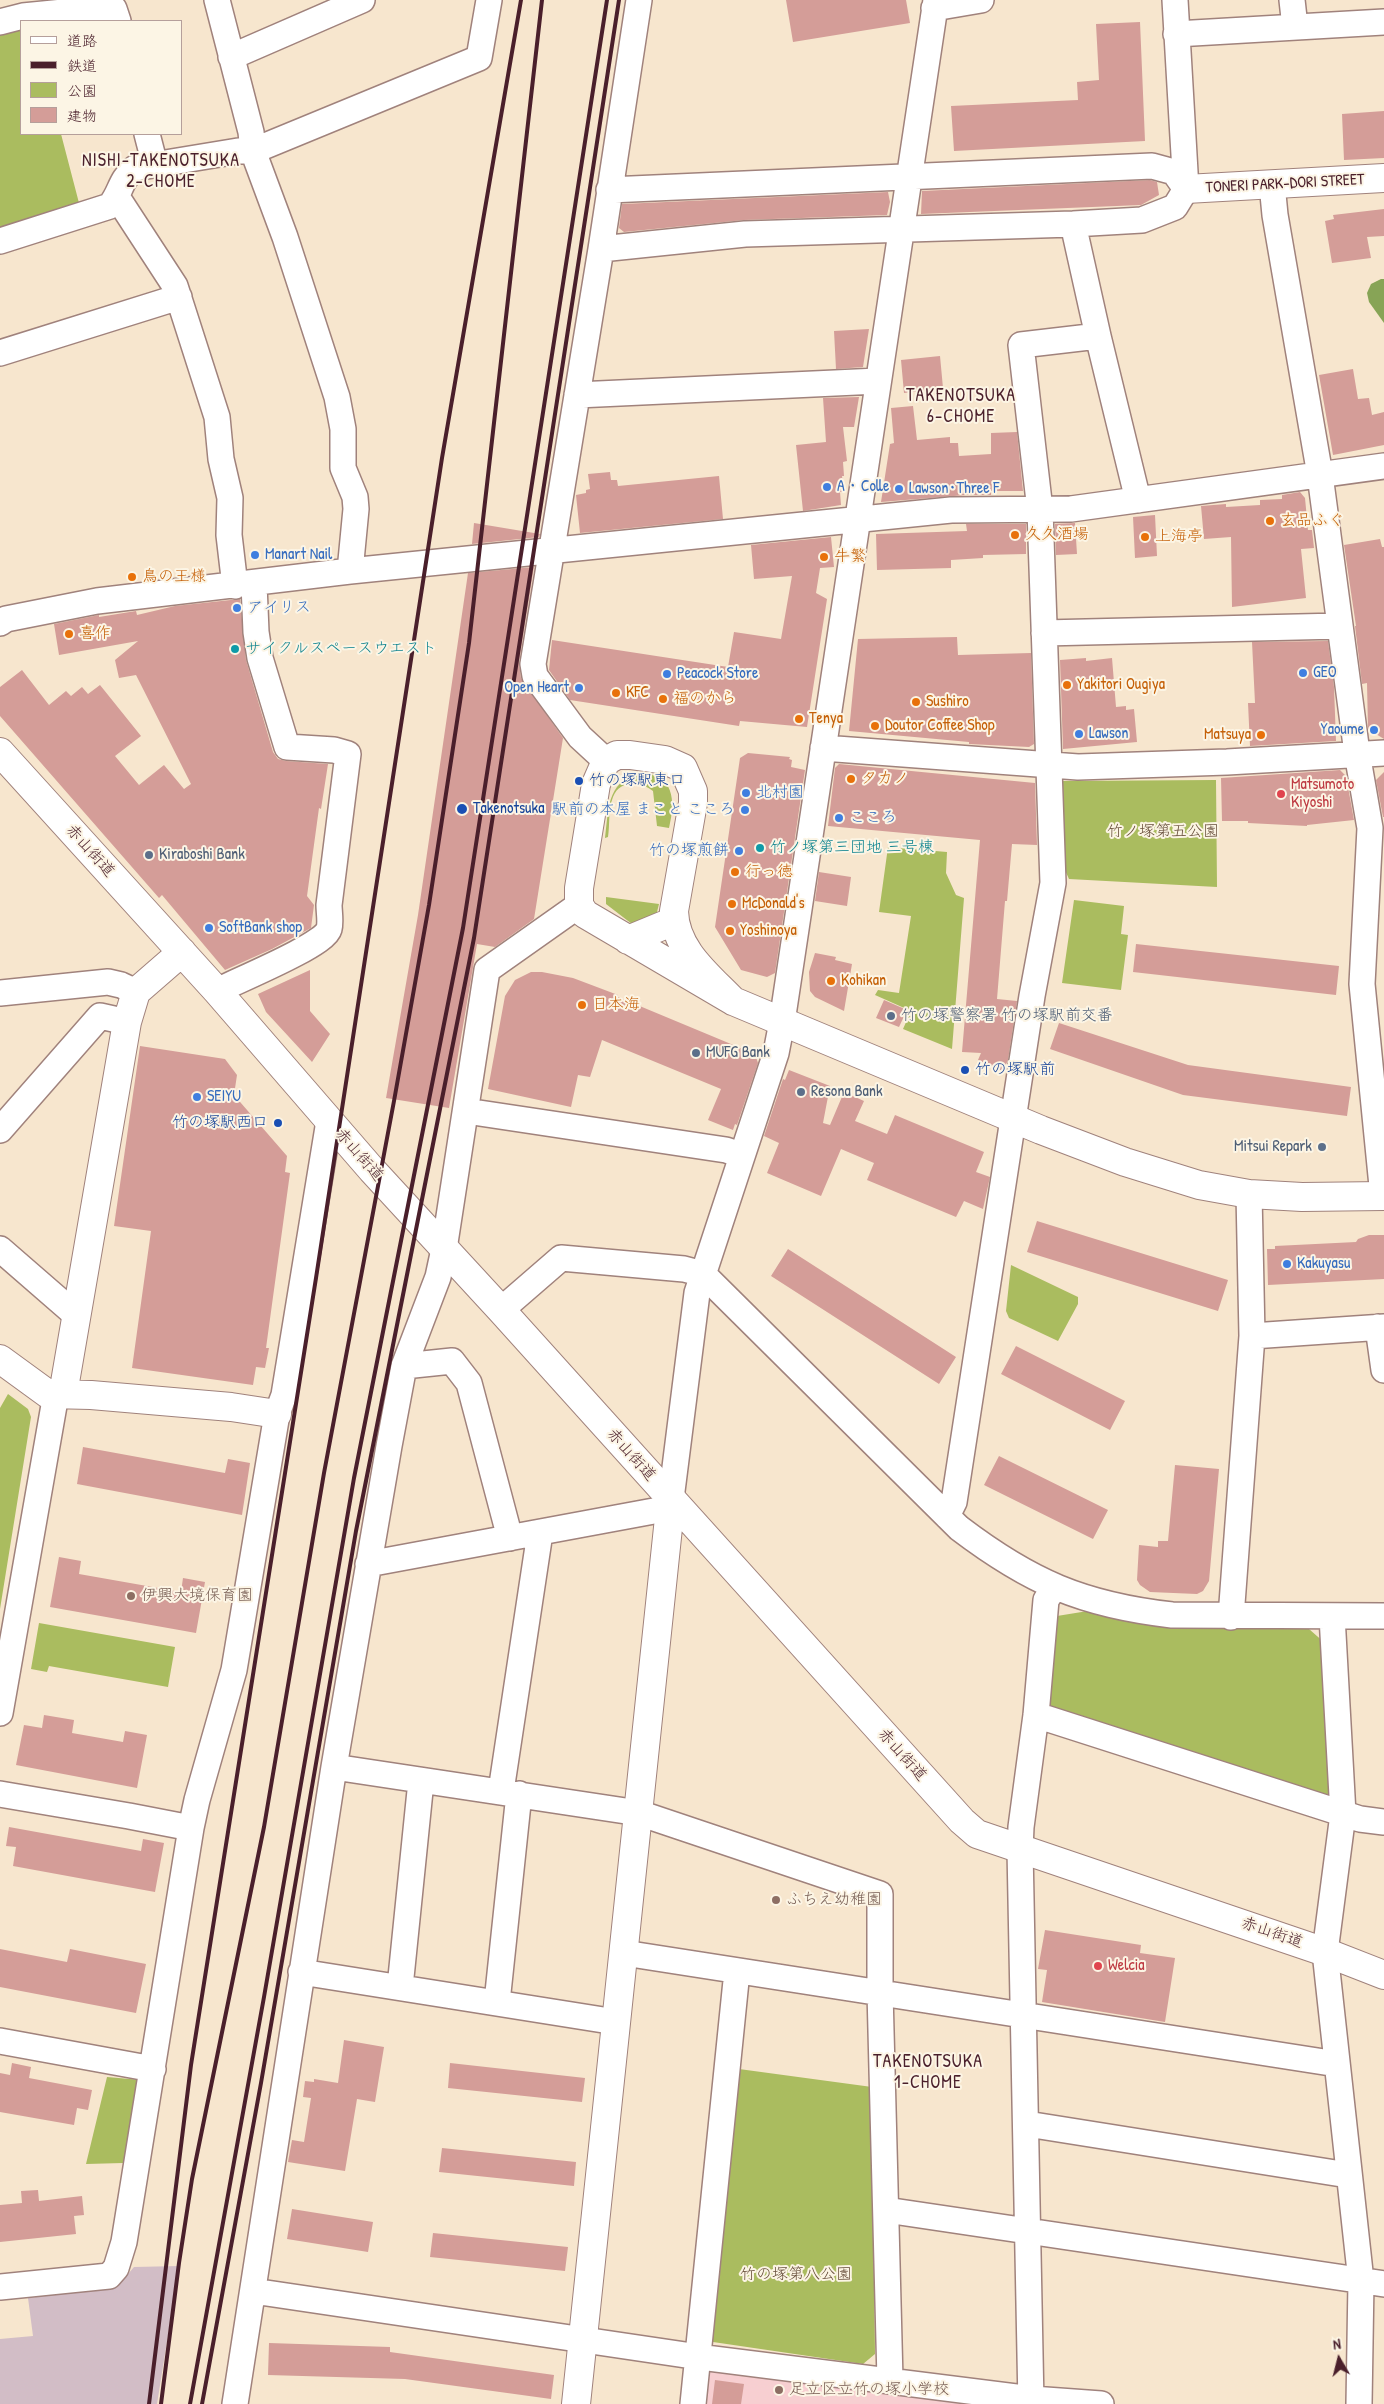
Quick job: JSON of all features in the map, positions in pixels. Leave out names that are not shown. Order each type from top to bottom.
[{"type":"street","points":[[217,0],[251,132],[254,151],[285,237],[337,397],[343,429],[343,468],[355,497],[356,509],[350,571]]},
{"type":"street","points":[[231,57],[362,0]]},
{"type":"street","points":[[0,241],[110,206],[117,197],[123,177],[135,168],[238,151],[254,151],[480,58],[489,0]]},
{"type":"street","points":[[606,761],[580,737],[535,676],[533,664],[601,249],[639,0]]},
{"type":"street","points":[[576,2404],[671,1504],[697,1293],[776,1053],[782,1022],[935,4],[981,0]]},
{"type":"street","points":[[601,249],[745,234],[1073,224],[1142,220],[1175,207],[1186,189],[1174,0]]},
{"type":"street","points":[[1292,0],[1295,27]]},
{"type":"street","points":[[0,22],[24,16],[107,10]]},
{"type":"street","points":[[1176,34],[1384,22]]},
{"type":"street","points":[[147,135],[155,165]]},
{"type":"street","points":[[610,190],[1152,166],[1174,172],[1186,189]]},
{"type":"street","name":"TONERI PARK-DORI STREET","points":[[1186,189],[1384,178]]},
{"type":"street","points":[[733,1001],[688,953],[674,921],[674,911],[693,803],[689,779],[683,768],[665,760],[617,755],[606,761],[596,784],[579,888],[579,905],[585,914],[733,1001],[1014,1119],[1158,1174],[1199,1185],[1249,1194],[1302,1197],[1384,1196],[1362,984],[1370,828],[1357,753],[1320,475],[1275,215],[1272,184]]},
{"type":"street","points":[[117,197],[175,286],[179,297],[216,417],[221,459],[230,498],[229,535],[245,585],[260,658],[287,747],[334,750],[348,754],[329,905],[329,929],[322,939],[296,954],[217,991]]},
{"type":"street","points":[[1073,224],[1138,500]]},
{"type":"street","points":[[0,353],[179,297]]},
{"type":"street","points":[[947,1516],[954,1502],[1032,996],[1053,883],[1040,510],[1021,345],[1098,336]]},
{"type":"street","points":[[576,395],[878,381]]},
{"type":"street","points":[[0,623],[6,619],[97,601],[245,585],[350,571],[951,510],[1071,509],[1384,466]]},
{"type":"street","points":[[1044,633],[1340,626]]},
{"type":"street","points":[[823,748],[1049,767],[1227,762],[1357,753],[1384,753]]},
{"type":"street","name":"赤山街道","points":[[0,752],[217,991],[329,1121],[501,1310],[671,1504],[962,1821],[977,1834],[1325,1952],[1384,1975]]},
{"type":"street","points":[[235,2404],[301,1972],[368,1564],[404,1366],[438,1277],[444,1249],[487,970],[579,905]]},
{"type":"street","points":[[628,940],[674,921]]},
{"type":"street","points":[[0,1713],[76,1315],[127,1022],[136,992],[182,952]]},
{"type":"street","points":[[0,993],[108,982],[136,992]]},
{"type":"street","points":[[0,1130],[100,1016],[127,1022]]},
{"type":"street","points":[[466,1111],[726,1150],[741,1155]]},
{"type":"street","points":[[0,2287],[110,2276],[116,2268],[124,2242],[191,1828],[197,1800],[234,1670],[277,1414],[284,1395],[329,1121]]},
{"type":"street","points":[[1231,1617],[1252,1336],[1249,1194]]},
{"type":"street","points":[[0,1249],[76,1315]]},
{"type":"street","points":[[501,1310],[561,1258],[684,1269],[703,1274],[947,1516],[992,1553],[1054,1588],[1097,1602],[1141,1612],[1231,1617],[1384,1616]]},
{"type":"street","points":[[1252,1336],[1381,1327],[1384,1370]]},
{"type":"street","points":[[0,1359],[48,1394],[231,1407],[277,1414]]},
{"type":"street","points":[[404,1366],[452,1361],[469,1383],[510,1538]]},
{"type":"street","points":[[368,1564],[510,1538],[671,1504]]},
{"type":"street","points":[[497,2002],[510,1793],[540,1532]]},
{"type":"street","points":[[1032,2402],[1020,1848],[1021,1827],[1036,1715],[1046,1600],[1054,1588]]},
{"type":"street","points":[[1332,1616],[1343,1814],[1325,1952],[1348,2175],[1373,2282],[1359,2404]]},
{"type":"street","points":[[1036,1715],[1343,1814],[1360,1819],[1384,1822]]},
{"type":"street","points":[[334,1767],[639,1813],[880,1894],[880,1992],[890,2380]]},
{"type":"street","points":[[400,1987],[421,1780]]},
{"type":"street","points":[[0,1794],[191,1828]]},
{"type":"street","points":[[624,1953],[1337,2064]]},
{"type":"street","points":[[694,2404],[737,1971]]},
{"type":"street","points":[[301,1972],[616,2022]]},
{"type":"street","points":[[0,2041],[153,2069]]},
{"type":"street","points":[[1027,2124],[1348,2175]]},
{"type":"street","points":[[886,2210],[1373,2282]]},
{"type":"street","points":[[253,2291],[699,2357],[890,2380],[1032,2402],[1101,2404]]},
{"type":"shaded area","points":[[179,2266],[157,2404],[0,2404],[0,2339],[33,2336],[28,2298],[117,2287],[134,2267]]},
{"type":"shaded area","name":"足立区立竹の塚小学校","points":[[713,2371],[962,2404],[702,2404],[705,2375]]},
{"type":"green space","points":[[20,27],[20,135],[61,135],[79,203],[0,228],[0,33]]},
{"type":"green space","points":[[1384,279],[1384,323],[1369,302],[1367,293],[1371,284]]},
{"type":"green space","points":[[638,773],[659,777],[670,790],[672,807],[669,828],[657,826],[653,791],[643,785],[631,784],[621,787],[613,797],[608,837],[605,838],[609,808],[611,799],[615,791],[620,784]]},
{"type":"green space","name":"竹ノ塚第五公園","points":[[1216,780],[1217,887],[1069,879],[1064,868],[1063,781]]},
{"type":"green space","points":[[888,847],[947,852],[946,873],[956,895],[964,898],[952,1049],[903,1029],[911,1011],[875,995],[878,990],[899,993],[911,916],[879,912]]},
{"type":"green space","points":[[606,897],[659,904],[655,920],[632,924],[606,904]]},
{"type":"green space","points":[[1074,900],[1124,906],[1121,934],[1128,935],[1121,990],[1062,983]]},
{"type":"green space","points":[[1011,1265],[1078,1297],[1078,1304],[1058,1341],[1009,1318],[1006,1311]]},
{"type":"green space","points":[[8,1394],[28,1409],[31,1417],[0,1609],[0,1408]]},
{"type":"green space","points":[[1094,1610],[1184,1627],[1309,1629],[1326,1644],[1337,1792],[1325,1801],[1044,1705],[1057,1616]]},
{"type":"green space","points":[[39,1623],[175,1647],[168,1687],[49,1666],[47,1672],[31,1669]]},
{"type":"green space","name":"竹の塚第八公園","points":[[739,2069],[872,2087],[875,2354],[863,2364],[713,2342],[710,2333]]},
{"type":"green space","points":[[107,2077],[141,2080],[129,2157],[123,2163],[86,2164]]},
{"type":"building","points":[[786,0],[906,0],[910,23],[793,42]]},
{"type":"building","points":[[1140,22],[1145,141],[954,151],[951,106],[1078,100],[1077,82],[1099,80],[1096,24]]},
{"type":"building","points":[[1384,111],[1384,158],[1344,160],[1342,114]]},
{"type":"building","points":[[1150,180],[1157,182],[1159,195],[1141,205],[921,214],[922,191]]},
{"type":"building","points":[[888,192],[890,202],[887,215],[744,220],[624,232],[619,228],[622,204]]},
{"type":"building","points":[[1384,209],[1384,236],[1367,237],[1371,258],[1332,263],[1325,221],[1334,219],[1333,215]]},
{"type":"building","points":[[869,329],[863,367],[836,369],[834,331]]},
{"type":"building","points":[[940,356],[943,388],[904,393],[901,360]]},
{"type":"building","points":[[1353,369],[1358,399],[1369,398],[1372,415],[1384,412],[1384,445],[1333,455],[1319,375]]},
{"type":"building","points":[[859,397],[854,427],[843,427],[847,461],[843,462],[844,492],[840,492],[841,505],[803,511],[796,445],[826,442],[823,398]]},
{"type":"building","points":[[913,406],[917,440],[950,437],[950,443],[958,443],[959,456],[991,454],[991,433],[1017,432],[1023,491],[991,491],[991,495],[966,495],[881,502],[890,444],[894,443],[891,408]]},
{"type":"building","points":[[610,472],[611,480],[617,480],[618,486],[719,476],[723,519],[580,533],[576,495],[586,493],[586,490],[590,489],[588,474]]},
{"type":"building","points":[[1300,492],[1305,498],[1308,530],[1312,530],[1314,548],[1301,549],[1306,598],[1232,607],[1231,537],[1204,539],[1201,506],[1226,504],[1226,507],[1260,505],[1260,500],[1282,499],[1282,495]]},
{"type":"building","points":[[1155,515],[1157,556],[1135,558],[1133,517]]},
{"type":"building","points":[[474,523],[540,534],[539,537],[472,544]]},
{"type":"building","points":[[1075,523],[1077,554],[1056,555],[1055,524]]},
{"type":"building","points":[[966,524],[1026,524],[1026,554],[983,555],[983,558],[951,560],[951,568],[877,570],[876,534],[967,531]]},
{"type":"building","points":[[831,537],[834,567],[820,568],[816,593],[827,599],[807,727],[740,721],[739,726],[570,700],[549,670],[552,640],[728,667],[734,632],[781,639],[792,576],[754,579],[751,545]]},
{"type":"building","points":[[1380,539],[1382,547],[1384,547],[1384,739],[1368,729],[1367,683],[1362,684],[1344,545]]},
{"type":"building","points":[[534,567],[519,662],[521,678],[563,738],[534,919],[495,947],[477,944],[449,1108],[386,1098],[418,915],[468,573]]},
{"type":"building","points":[[240,599],[246,660],[273,752],[278,759],[286,761],[328,764],[321,809],[319,808],[307,896],[314,905],[311,928],[272,949],[225,970],[162,895],[159,898],[0,716],[0,687],[22,670],[49,705],[66,691],[71,696],[82,687],[88,694],[100,685],[141,736],[115,756],[139,785],[164,765],[184,789],[191,784],[136,675],[119,678],[115,660],[138,641],[59,655],[54,624],[99,615],[99,617],[136,611],[137,615],[175,606]]},
{"type":"building","points":[[957,637],[958,655],[1031,653],[1034,744],[1029,747],[969,744],[969,742],[849,731],[858,639]]},
{"type":"building","points":[[1328,641],[1334,687],[1336,741],[1250,746],[1248,703],[1255,703],[1252,642]]},
{"type":"building","points":[[1086,658],[1086,661],[1112,658],[1116,707],[1126,706],[1126,710],[1134,709],[1137,742],[1063,749],[1060,660]]},
{"type":"building","name":"竹ノ塚第三団地 三号棟","points":[[748,753],[790,757],[789,759],[792,760],[791,767],[805,770],[775,973],[767,977],[741,970],[715,927],[740,758]]},
{"type":"building","points":[[839,764],[1035,783],[1037,845],[1012,844],[1007,901],[1005,901],[997,999],[1017,1001],[1008,1060],[1003,1071],[978,1060],[981,1053],[962,1052],[980,840],[828,826],[835,768]]},
{"type":"building","points":[[1340,770],[1346,776],[1354,820],[1307,826],[1248,823],[1248,821],[1222,821],[1221,778]]},
{"type":"building","points":[[1384,772],[1384,817],[1383,817],[1376,780]]},
{"type":"building","points":[[819,872],[851,877],[847,906],[815,901]]},
{"type":"building","points":[[1136,944],[1339,966],[1336,995],[1133,972]]},
{"type":"building","points":[[815,953],[836,957],[835,960],[852,964],[844,1011],[815,997],[810,991],[809,972]]},
{"type":"building","points":[[310,970],[310,1011],[330,1034],[312,1062],[266,1012],[258,994]]},
{"type":"building","points":[[531,972],[542,972],[573,978],[618,995],[618,997],[755,1054],[758,1063],[737,1125],[735,1124],[733,1130],[708,1120],[721,1089],[602,1040],[590,1077],[578,1075],[571,1107],[488,1089],[505,996],[515,980]]},
{"type":"building","points":[[884,1000],[907,1010],[899,1027],[876,1018]]},
{"type":"building","points":[[1059,1023],[1188,1065],[1351,1087],[1347,1116],[1183,1095],[1050,1049]]},
{"type":"building","points":[[140,1046],[225,1059],[237,1075],[234,1095],[287,1156],[285,1172],[290,1173],[266,1348],[269,1348],[265,1368],[256,1367],[253,1385],[132,1368],[151,1231],[114,1226]]},
{"type":"building","points":[[789,1070],[830,1086],[823,1123],[830,1125],[844,1092],[864,1101],[855,1121],[887,1134],[895,1115],[984,1152],[976,1172],[990,1177],[983,1209],[964,1201],[956,1217],[867,1180],[874,1163],[841,1149],[821,1196],[767,1173],[779,1143],[764,1136],[783,1079],[785,1080]]},
{"type":"building","points":[[1037,1221],[1228,1280],[1218,1311],[1027,1252]]},
{"type":"building","points":[[1369,1235],[1384,1235],[1384,1279],[1268,1285],[1267,1249],[1275,1249],[1275,1246],[1356,1242],[1358,1239]]},
{"type":"building","points":[[788,1249],[956,1357],[939,1384],[771,1276]]},
{"type":"building","points":[[1016,1346],[1125,1401],[1110,1430],[1001,1374]]},
{"type":"building","points":[[83,1447],[225,1473],[228,1459],[250,1463],[242,1515],[77,1484]]},
{"type":"building","points":[[999,1456],[1108,1510],[1093,1539],[984,1485]]},
{"type":"building","points":[[1175,1465],[1219,1469],[1209,1581],[1203,1591],[1197,1594],[1150,1592],[1140,1585],[1137,1580],[1139,1545],[1158,1547],[1158,1541],[1168,1541]]},
{"type":"building","points":[[59,1557],[81,1561],[79,1574],[181,1592],[183,1578],[205,1582],[196,1633],[50,1607]]},
{"type":"building","points":[[44,1715],[74,1720],[72,1733],[123,1742],[125,1731],[147,1735],[137,1788],[16,1765],[24,1725],[42,1728]]},
{"type":"building","points":[[9,1827],[141,1851],[143,1839],[164,1843],[155,1892],[13,1866],[16,1847],[6,1846]]},
{"type":"building","points":[[1045,1930],[1141,1945],[1140,1953],[1175,1958],[1165,2022],[1042,2002],[1047,1970],[1038,1969]]},
{"type":"building","points":[[0,1949],[67,1962],[70,1949],[146,1964],[136,2013],[0,1987]]},
{"type":"building","points":[[344,2040],[384,2047],[375,2102],[357,2099],[345,2171],[288,2162],[292,2140],[304,2142],[311,2098],[303,2097],[305,2081],[314,2082],[314,2079],[338,2083]]},
{"type":"building","points":[[12,2063],[31,2067],[29,2078],[92,2090],[88,2110],[77,2108],[74,2125],[0,2112],[0,2073],[10,2075]]},
{"type":"building","points":[[450,2063],[585,2078],[582,2102],[448,2088]]},
{"type":"building","points":[[442,2148],[576,2162],[574,2186],[439,2172]]},
{"type":"building","points":[[38,2190],[39,2201],[82,2196],[84,2215],[74,2216],[76,2234],[0,2242],[0,2205],[22,2203],[21,2191]]},
{"type":"building","points":[[292,2209],[373,2222],[368,2252],[287,2239]]},
{"type":"building","points":[[433,2233],[568,2247],[565,2271],[430,2257]]},
{"type":"building","points":[[269,2343],[390,2347],[390,2352],[554,2375],[551,2399],[405,2379],[268,2375]]},
{"type":"building","points":[[715,2380],[744,2384],[741,2404],[712,2404]]},
{"type":"railway","points":[[149,2404],[191,2065],[316,1278],[442,458],[521,0]]},
{"type":"railway","points":[[161,2404],[192,2179],[264,1827],[324,1473],[429,905],[469,643],[542,0]]},
{"type":"railway","points":[[190,2404],[264,1997],[354,1478],[463,928],[607,0]]},
{"type":"railway","points":[[202,2404],[261,2083],[356,1531],[474,938],[619,0]]},
{"type":"place","name":"A・Colle","points":[[827,487]]},
{"type":"place","name":"Lawson･Three F","points":[[899,489]]},
{"type":"place","name":"玄品ふぐ","points":[[1270,521]]},
{"type":"place","name":"久久酒場","points":[[1015,535]]},
{"type":"place","name":"上海亭","points":[[1145,537]]},
{"type":"place","name":"Manart Nail","points":[[255,555]]},
{"type":"place","name":"牛繁","points":[[824,557]]},
{"type":"place","name":"鳥の王様","points":[[132,577]]},
{"type":"place","name":"アイリス","points":[[237,608]]},
{"type":"place","name":"喜作","points":[[69,634]]},
{"type":"place","name":"サイクルスペースウエスト","points":[[235,649]]},
{"type":"place","name":"GEO","points":[[1303,673]]},
{"type":"place","name":"Peacock Store","points":[[667,674]]},
{"type":"place","name":"Yakitori Ougiya","points":[[1067,685]]},
{"type":"place","name":"Open Heart","points":[[579,688]]},
{"type":"place","name":"KFC","points":[[616,693]]},
{"type":"place","name":"福のから","points":[[663,699]]},
{"type":"place","name":"Sushiro","points":[[916,702]]},
{"type":"place","name":"Tenya","points":[[799,719]]},
{"type":"place","name":"Doutor Coffee Shop","points":[[875,726]]},
{"type":"place","name":"Yaoume","points":[[1374,730]]},
{"type":"place","name":"Lawson","points":[[1079,734]]},
{"type":"place","name":"Matsuya","points":[[1261,735]]},
{"type":"place","name":"タカノ","points":[[851,779]]},
{"type":"place","name":"竹の塚駅東口","points":[[579,781]]},
{"type":"place","name":"北村園","points":[[746,793]]},
{"type":"place","name":"Matsumoto Kiyoshi","points":[[1281,794]]},
{"type":"place","name":"Takenotsuka","points":[[462,809]]},
{"type":"place","name":"駅前の本屋 まこと こころ","points":[[745,810]]},
{"type":"place","name":"こころ","points":[[839,818]]},
{"type":"place","name":"竹ノ塚第三団地 三号棟","points":[[760,848]]},
{"type":"place","name":"竹の塚煎餅","points":[[739,851]]},
{"type":"place","name":"Kiraboshi Bank","points":[[149,855]]},
{"type":"place","name":"行っ徳","points":[[735,872]]},
{"type":"place","name":"McDonald's","points":[[732,904]]},
{"type":"place","name":"SoftBank shop","points":[[209,928]]},
{"type":"place","name":"Yoshinoya","points":[[730,931]]},
{"type":"place","name":"Kohikan","points":[[831,981]]},
{"type":"place","name":"日本海","points":[[582,1005]]},
{"type":"place","name":"竹の塚警察署 竹の塚駅前交番","points":[[891,1016]]},
{"type":"place","name":"MUFG Bank","points":[[696,1053]]},
{"type":"place","name":"竹の塚駅前","points":[[965,1070]]},
{"type":"place","name":"Resona Bank","points":[[801,1092]]},
{"type":"place","name":"SEIYU","points":[[197,1097]]},
{"type":"place","name":"竹の塚駅西口","points":[[278,1123]]},
{"type":"place","name":"Mitsui Repark","points":[[1322,1147]]},
{"type":"place","name":"Kakuyasu","points":[[1287,1264]]},
{"type":"place","name":"伊興大境保育園","points":[[131,1596]]},
{"type":"place","name":"ふちえ幼稚園","points":[[776,1900]]},
{"type":"place","name":"Welcia","points":[[1098,1966]]},
{"type":"place","name":"足立区立竹の塚小学校","points":[[779,2390]]},
{"type":"district","name":"NISHI-TAKENOTSUKA 2-CHOME","points":[[161,171]]},
{"type":"district","name":"TAKENOTSUKA 6-CHOME","points":[[961,406]]},
{"type":"district","name":"TAKENOTSUKA 1-CHOME","points":[[928,2072]]}]
